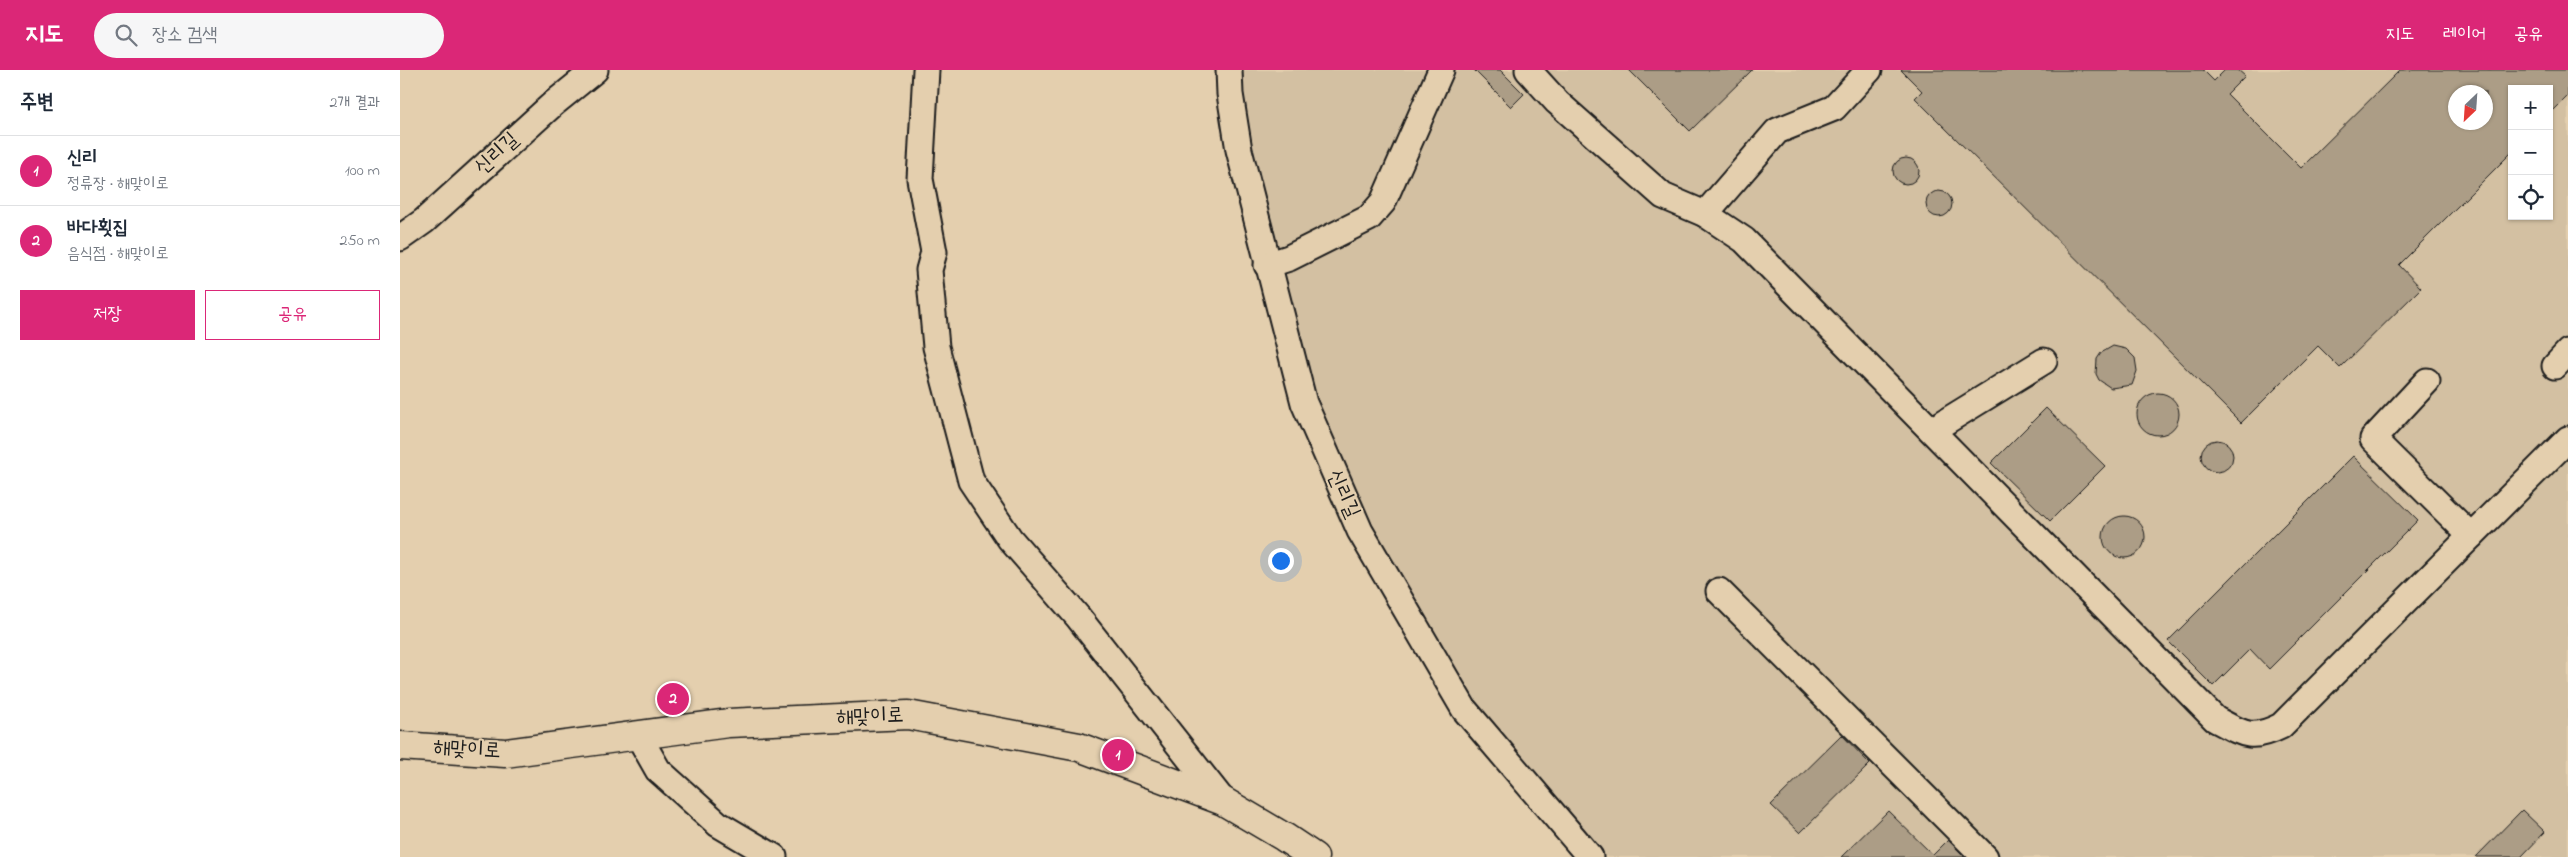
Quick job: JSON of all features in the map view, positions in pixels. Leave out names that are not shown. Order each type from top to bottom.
[{"type":"main road","name":"해맞이로","points":[[400,746],[505,753],[728,723],[908,714],[1079,747],[1223,802],[1284,837],[1314,857]]},
{"type":"street","name":"신리길","points":[[400,238],[424,221],[552,104],[595,70]]},
{"type":"street","points":[[926,70],[920,179],[934,252],[929,270],[936,347],[971,481],[1010,539],[1091,632],[1223,802]]},
{"type":"street","name":"신리길","points":[[1229,70],[1230,94],[1239,150],[1304,403],[1360,531],[1464,709],[1590,857]]},
{"type":"street","points":[[1267,265],[1289,258],[1369,218],[1383,202],[1441,70]]},
{"type":"street","points":[[1528,70],[1557,102],[1663,196],[1706,214],[1744,240],[2215,719],[2242,733],[2263,734],[2281,726],[2568,439]]},
{"type":"street","points":[[1706,214],[1777,131],[1834,108],[1869,70]]},
{"type":"street","points":[[1932,430],[2044,361]]},
{"type":"street","points":[[2426,381],[2373,439],[2472,536]]},
{"type":"street","points":[[1719,591],[1985,857]]},
{"type":"street","points":[[638,735],[658,770],[718,824],[774,857]]},
{"type":"shaded area","points":[[1228,70],[2568,70],[2568,857],[1607,857],[1472,703],[1352,496],[1317,404]]},
{"type":"building","points":[[1474,70],[1500,70],[1524,94],[1511,107]]},
{"type":"building","points":[[1629,70],[1752,70],[1690,131]]},
{"type":"building","points":[[1901,70],[2203,70],[2214,81],[2225,70],[2238,70],[2245,76],[2227,94],[2301,168],[2400,70],[2568,70],[2568,96],[2553,111],[2553,85],[2508,85],[2508,156],[2399,265],[2421,288],[2340,368],[2318,346],[2241,423],[1915,98],[1922,91]]},
{"type":"building","points":[[1906,158],[1915,162],[1919,171],[1915,180],[1906,184],[1897,180],[1893,171],[1897,162]]},
{"type":"building","points":[[1939,191],[1949,194],[1952,204],[1949,214],[1939,217],[1929,214],[1926,204],[1929,194]]},
{"type":"building","points":[[2113,346],[2126,349],[2135,358],[2137,371],[2132,385],[2111,388],[2099,380],[2096,374],[2097,359],[2101,353]]},
{"type":"building","points":[[2154,393],[2162,393],[2173,399],[2179,414],[2173,429],[2162,435],[2154,435],[2143,429],[2137,418],[2137,410],[2143,399]]},
{"type":"building","points":[[2046,408],[2105,466],[2050,521],[1991,463]]},
{"type":"building","points":[[2217,440],[2229,444],[2233,456],[2229,468],[2217,472],[2205,468],[2201,456],[2205,444]]},
{"type":"building","points":[[2353,456],[2418,520],[2269,669],[2250,649],[2213,686],[2168,641]]},
{"type":"building","points":[[2124,516],[2139,522],[2145,537],[2139,552],[2124,558],[2109,552],[2103,537],[2109,522]]},
{"type":"building","points":[[1842,735],[1870,764],[1800,833],[1771,805]]},
{"type":"building","points":[[2522,810],[2545,832],[2521,857],[2476,857]]},
{"type":"building","points":[[1888,811],[1933,855],[1948,840],[1965,857],[1841,857]]},
{"type":"place","name":"바다횟집","points":[[673,699]]},
{"type":"place","name":"신리","points":[[1118,755]]}]
